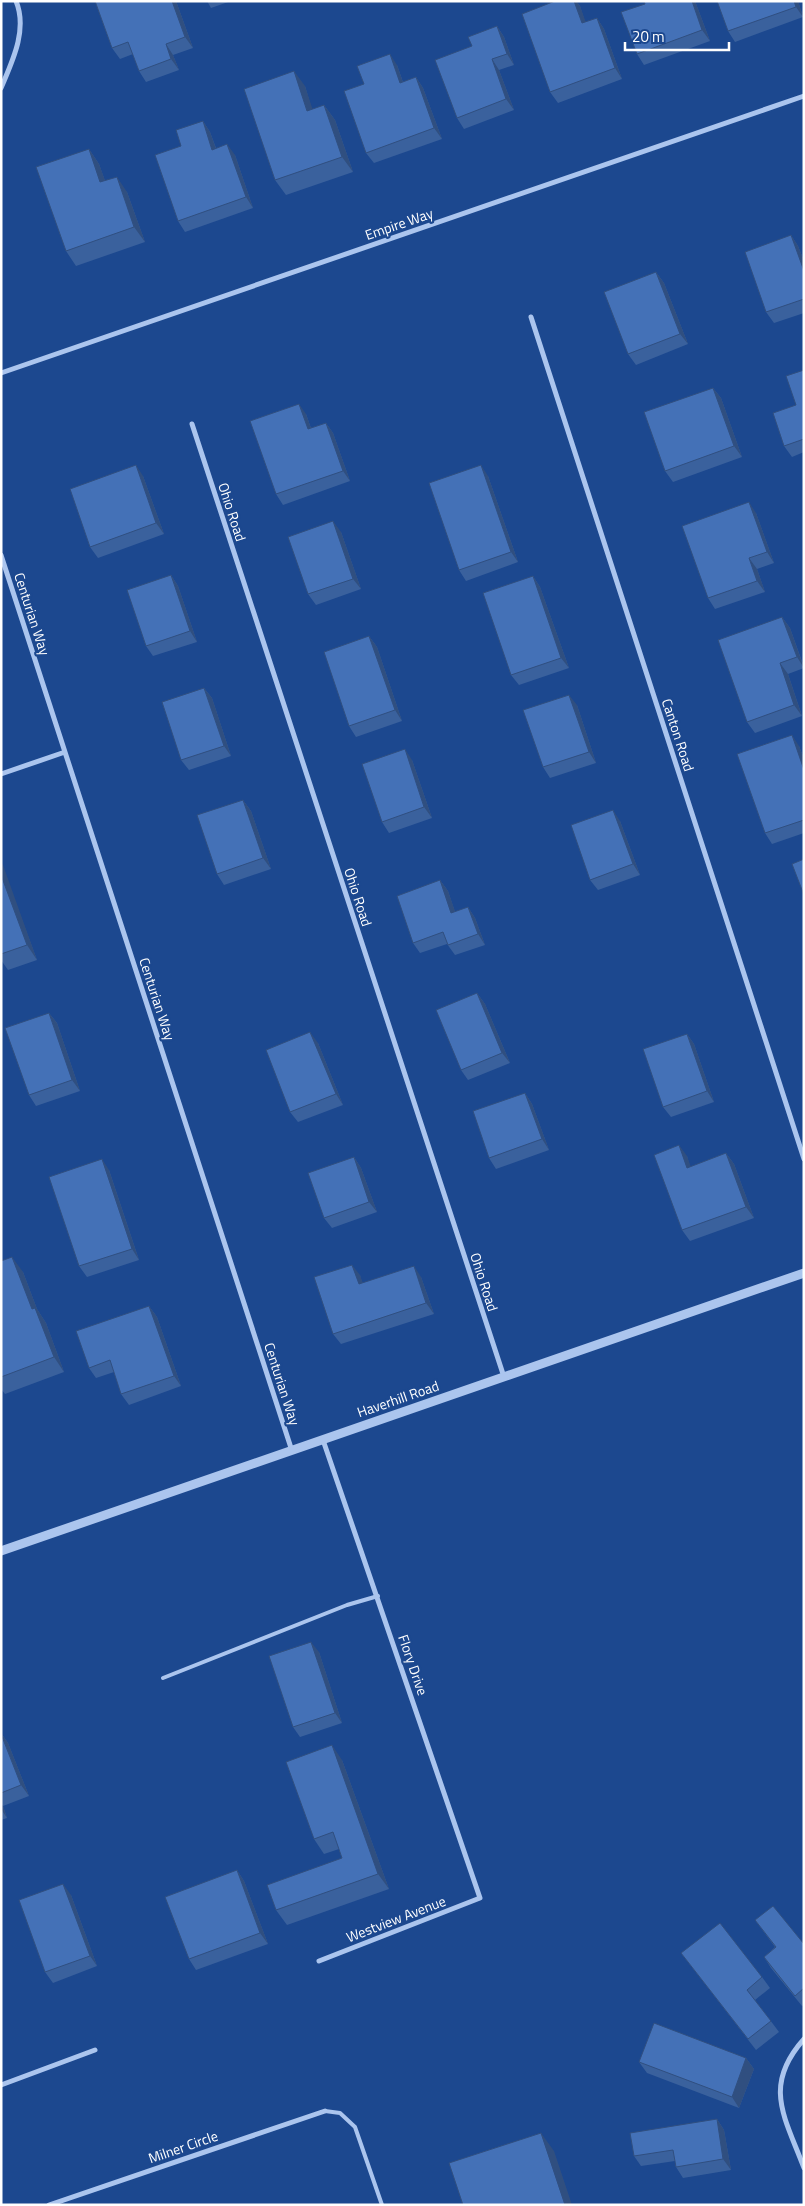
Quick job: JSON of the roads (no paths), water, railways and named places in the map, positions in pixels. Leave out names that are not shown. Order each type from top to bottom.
[{"type":"street","points":[[1,88],[13,59],[20,33],[16,1]]},
{"type":"street","name":"Empire Way","points":[[1,373],[804,96]]},
{"type":"street","name":"Canton Road","points":[[531,317],[804,1160]]},
{"type":"street","name":"Ohio Road","points":[[192,424],[504,1377]]},
{"type":"street","name":"Centurian Way","points":[[1,555],[292,1450]]},
{"type":"street","points":[[1,774],[65,752]]},
{"type":"street","name":"Haverhill Road","points":[[1,1551],[804,1273]]},
{"type":"street","name":"Flory Drive","points":[[323,1440],[480,1898]]},
{"type":"street","name":"Westview Avenue","points":[[319,1960],[480,1898]]},
{"type":"street","points":[[804,2039],[790,2054],[780,2077],[779,2101],[804,2168]]},
{"type":"street","points":[[1,2085],[95,2050]]},
{"type":"street","name":"Milner Circle","points":[[49,2205],[63,2202],[325,2111]]},
{"type":"lane","points":[[162,1678],[347,1605],[378,1596]]},
{"type":"lane","points":[[325,2111],[340,2113],[355,2127],[382,2205]]}]
